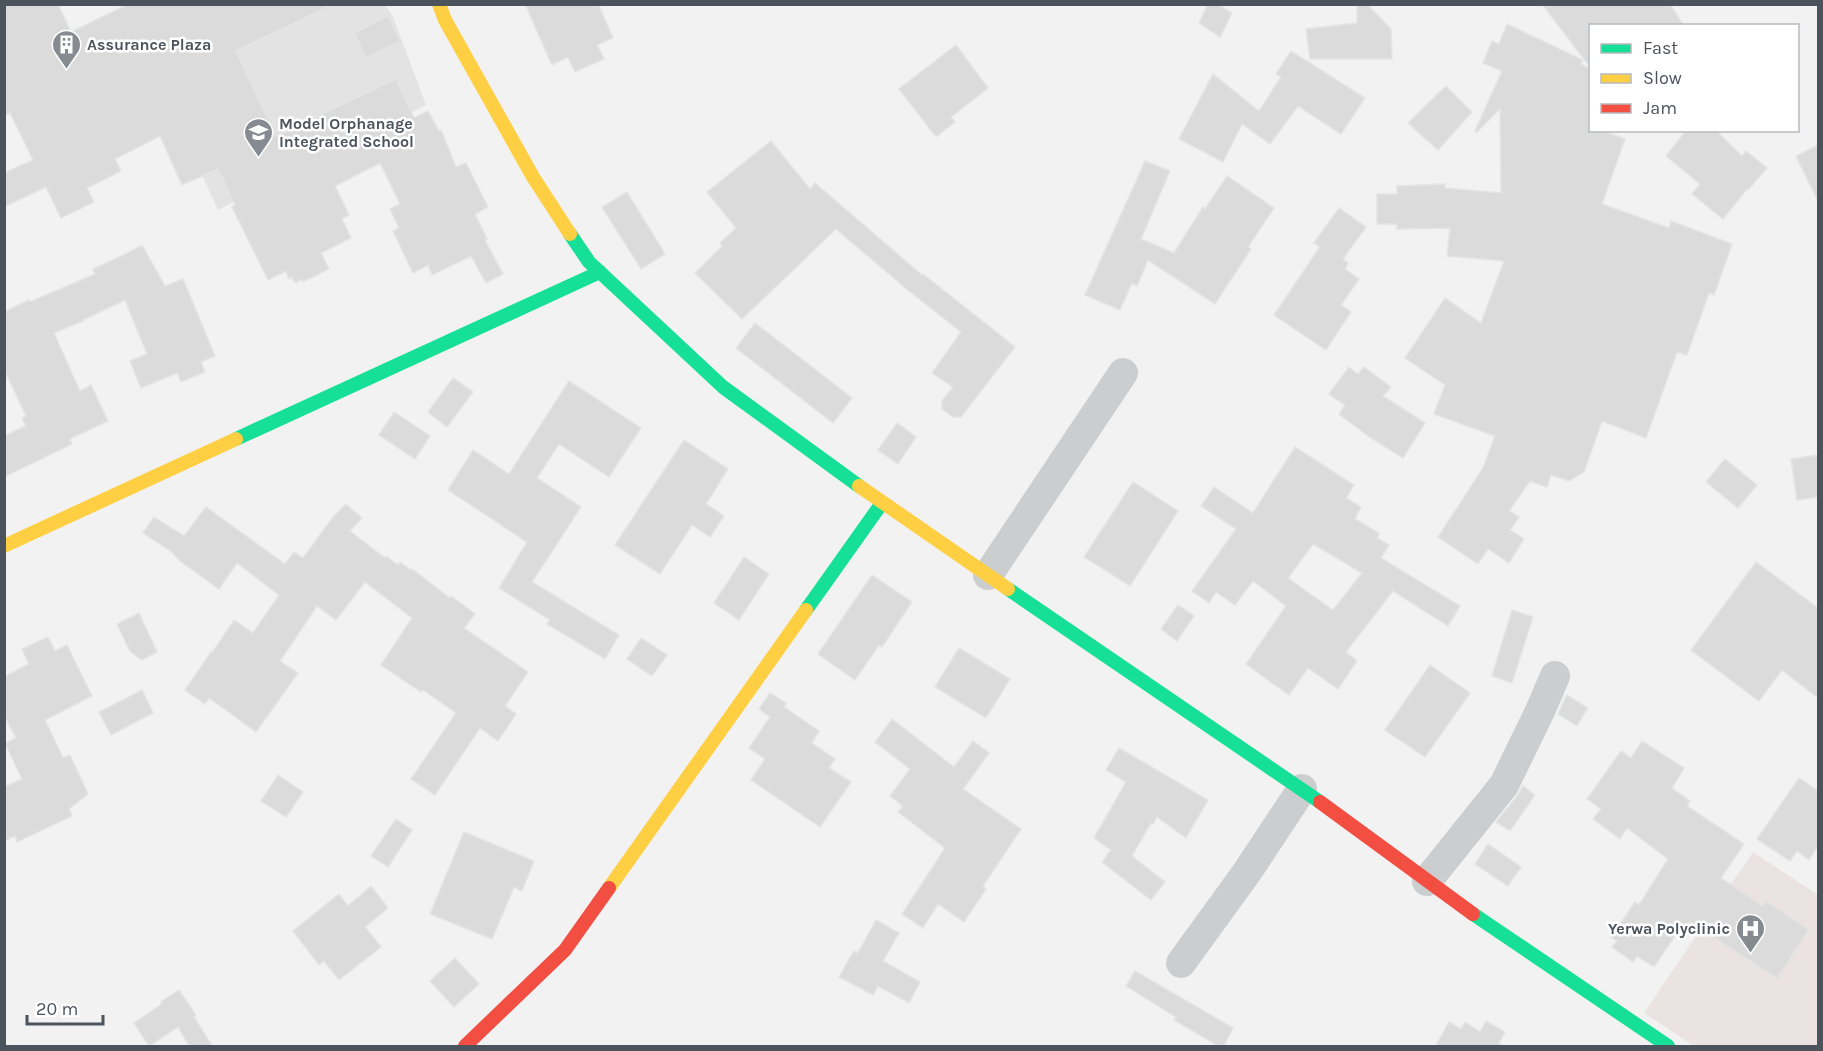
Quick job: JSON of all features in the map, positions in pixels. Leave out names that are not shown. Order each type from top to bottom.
[{"type":"street","points":[[440,4],[445,20],[533,177],[590,262],[723,387],[882,503],[1302,789],[1489,926],[1668,1047]]},
{"type":"street","points":[[466,29],[533,177]]},
{"type":"street","points":[[4,546],[600,272]]},
{"type":"street","points":[[988,575],[1123,373]]},
{"type":"street","points":[[465,1047],[565,950],[882,503]]},
{"type":"street","points":[[1427,881],[1504,785],[1555,676]]},
{"type":"street","points":[[1181,963],[1247,872],[1302,789]]},
{"type":"shaded area","name":"Model Orphanage Integrated School","points":[[236,5],[385,5],[393,17],[426,105],[218,210],[144,47]]},
{"type":"shaded area","name":"Yerwa Polyclinic","points":[[1753,852],[1818,895],[1818,1046],[1694,1046],[1644,1013]]},
{"type":"building","points":[[4,4],[58,4],[71,32],[129,4],[334,4],[236,51],[276,136],[396,79],[414,118],[428,111],[439,131],[441,130],[456,167],[466,163],[488,207],[475,214],[487,239],[485,240],[503,274],[486,283],[471,256],[432,275],[428,265],[413,273],[393,231],[399,228],[390,209],[400,204],[380,163],[335,186],[349,215],[342,219],[351,238],[321,253],[329,269],[303,282],[302,279],[294,282],[292,277],[289,279],[286,271],[268,280],[232,207],[235,205],[218,169],[182,185],[160,136],[115,159],[121,171],[87,188],[94,202],[61,218],[46,187],[4,207],[4,173],[33,160],[10,113],[4,116]]},
{"type":"building","points":[[525,4],[598,4],[613,38],[597,45],[604,59],[575,72],[568,57],[552,65]]},
{"type":"building","points":[[1208,4],[1217,4],[1232,13],[1220,37],[1199,23]]},
{"type":"building","points":[[1357,4],[1367,4],[1391,29],[1392,59],[1310,59],[1306,29],[1357,23]]},
{"type":"building","points":[[1542,4],[1670,4],[1683,24],[1589,24],[1589,66]]},
{"type":"building","points":[[388,16],[400,41],[366,58],[354,33]]},
{"type":"building","points":[[1507,24],[1583,60],[1581,64],[1589,68],[1589,132],[1606,132],[1625,139],[1602,204],[1669,228],[1671,221],[1732,244],[1714,295],[1709,293],[1687,355],[1677,352],[1646,438],[1602,421],[1584,472],[1569,481],[1551,475],[1547,487],[1530,481],[1509,511],[1519,517],[1510,530],[1524,539],[1509,563],[1488,549],[1478,564],[1438,537],[1483,468],[1495,436],[1434,414],[1445,385],[1405,358],[1445,298],[1481,323],[1504,261],[1447,256],[1450,228],[1397,229],[1397,224],[1377,224],[1377,194],[1397,194],[1397,186],[1445,184],[1445,188],[1501,193],[1500,109],[1477,132],[1475,131],[1502,71],[1483,63],[1492,41],[1499,44]]},
{"type":"building","points":[[956,45],[988,88],[951,117],[955,122],[936,137],[899,89]]},
{"type":"building","points":[[1291,51],[1365,98],[1341,134],[1298,106],[1270,144],[1242,124],[1223,162],[1179,139],[1213,74],[1259,111],[1281,77],[1276,74]]},
{"type":"building","points":[[1446,86],[1472,112],[1438,150],[1408,123]]},
{"type":"building","points":[[1685,132],[1717,132],[1742,156],[1746,151],[1767,168],[1723,219],[1692,194],[1700,184],[1666,156]]},
{"type":"building","points":[[771,141],[810,189],[815,183],[922,275],[1015,347],[961,417],[953,417],[942,409],[942,401],[953,387],[932,373],[961,332],[836,229],[742,319],[695,273],[736,228],[707,192]]},
{"type":"building","points":[[1818,145],[1818,201],[1796,156]]},
{"type":"building","points":[[1145,161],[1170,171],[1141,239],[1174,253],[1203,207],[1205,209],[1227,176],[1274,208],[1248,247],[1251,249],[1215,304],[1148,260],[1137,286],[1132,283],[1120,310],[1085,295]]},
{"type":"building","points":[[627,192],[665,254],[641,269],[602,207]]},
{"type":"building","points":[[1339,208],[1366,227],[1343,259],[1348,263],[1345,269],[1359,279],[1341,305],[1351,312],[1326,350],[1274,315],[1320,247],[1314,243]]},
{"type":"building","points":[[142,245],[165,286],[183,279],[215,356],[201,362],[205,372],[181,382],[177,373],[141,388],[130,361],[147,354],[125,300],[54,333],[80,391],[91,385],[108,421],[70,439],[72,444],[4,477],[4,436],[26,426],[22,418],[26,416],[4,369],[4,312],[95,274],[93,269]]},
{"type":"building","points":[[755,323],[852,398],[833,423],[736,348]]},
{"type":"building","points":[[1349,367],[1358,374],[1364,367],[1391,387],[1383,396],[1425,423],[1403,458],[1339,414],[1345,405],[1329,394]]},
{"type":"building","points":[[453,378],[473,392],[447,427],[428,412]]},
{"type":"building","points":[[569,381],[641,428],[609,477],[559,444],[537,478],[581,507],[532,582],[619,635],[605,659],[547,624],[550,620],[499,588],[527,542],[448,490],[473,450],[509,474]]},
{"type":"building","points":[[394,412],[430,436],[415,459],[379,435]]},
{"type":"building","points":[[897,423],[916,437],[898,464],[878,450]]},
{"type":"building","points":[[684,440],[728,469],[706,504],[724,516],[710,537],[692,525],[660,574],[615,545]]},
{"type":"building","points":[[1295,447],[1354,485],[1346,498],[1361,507],[1355,519],[1379,533],[1377,538],[1389,545],[1381,558],[1460,606],[1448,626],[1393,591],[1346,652],[1357,661],[1338,689],[1308,668],[1289,695],[1246,664],[1286,606],[1253,581],[1235,605],[1216,592],[1209,603],[1192,591],[1236,529],[1201,506],[1214,487],[1253,513]],"holes":[[[1313,544],[1362,573],[1333,610],[1288,578]]]},
{"type":"building","points":[[1818,455],[1818,497],[1797,500],[1791,459]]},
{"type":"building","points":[[1725,459],[1757,485],[1738,508],[1706,482]]},
{"type":"building","points":[[1133,482],[1178,511],[1130,586],[1084,557]]},
{"type":"building","points":[[346,504],[362,518],[350,531],[385,558],[386,556],[398,565],[400,562],[412,569],[475,614],[464,628],[528,672],[505,706],[516,714],[498,741],[480,728],[435,795],[411,779],[456,713],[381,665],[412,618],[365,582],[336,620],[317,606],[280,661],[298,673],[256,732],[209,698],[205,704],[185,690],[234,620],[253,633],[279,595],[237,563],[219,589],[180,561],[172,552],[143,533],[154,517],[184,536],[206,507],[285,564],[294,552],[303,558],[333,517]]},
{"type":"building","points":[[744,557],[769,574],[739,620],[714,603]]},
{"type":"building","points":[[1756,562],[1818,608],[1818,698],[1782,670],[1759,701],[1691,650]]},
{"type":"building","points":[[872,575],[912,602],[882,647],[879,645],[855,680],[818,654]]},
{"type":"building","points":[[1178,605],[1194,616],[1177,641],[1161,629]]},
{"type":"building","points":[[1512,610],[1533,617],[1512,683],[1492,676]]},
{"type":"building","points":[[139,613],[157,652],[142,660],[130,651],[117,624]]},
{"type":"building","points":[[48,637],[55,651],[67,645],[92,696],[45,720],[63,758],[70,755],[88,794],[69,809],[72,816],[17,842],[15,836],[4,841],[4,787],[22,779],[5,743],[16,738],[4,715],[4,677],[29,664],[22,649]]},
{"type":"building","points":[[641,638],[667,655],[652,676],[627,659]]},
{"type":"building","points":[[959,648],[1010,679],[986,718],[935,687]]},
{"type":"building","points":[[1430,665],[1470,693],[1425,757],[1385,730]]},
{"type":"building","points":[[142,690],[153,713],[111,735],[99,712]]},
{"type":"building","points":[[770,693],[786,703],[784,707],[819,731],[812,743],[835,759],[829,768],[851,782],[820,827],[751,780],[765,759],[749,748],[770,717],[759,709]]},
{"type":"building","points":[[1567,695],[1588,708],[1577,726],[1558,714]]},
{"type":"building","points":[[892,719],[954,767],[973,741],[989,753],[963,789],[1021,829],[983,886],[986,889],[964,922],[938,904],[923,928],[902,914],[945,848],[898,812],[903,806],[890,796],[910,769],[875,742]]},
{"type":"building","points":[[1642,741],[1684,768],[1672,788],[1690,801],[1687,806],[1744,844],[1721,878],[1763,906],[1766,901],[1809,930],[1777,979],[1690,922],[1687,927],[1683,924],[1654,967],[1637,956],[1633,962],[1612,947],[1617,941],[1611,937],[1635,902],[1639,905],[1668,859],[1627,828],[1620,839],[1593,819],[1601,809],[1587,799],[1621,751],[1631,758]]},
{"type":"building","points":[[1119,748],[1208,800],[1186,838],[1157,817],[1153,824],[1151,823],[1132,856],[1165,882],[1151,900],[1102,862],[1111,850],[1094,838],[1126,782],[1106,770]]},
{"type":"building","points":[[278,775],[303,792],[286,817],[261,801]]},
{"type":"building","points":[[1799,778],[1818,791],[1818,846],[1809,860],[1797,851],[1790,861],[1757,839]]},
{"type":"building","points":[[1523,786],[1535,795],[1510,831],[1496,822]]},
{"type":"building","points":[[396,819],[412,830],[388,867],[371,856]]},
{"type":"building","points":[[464,832],[534,861],[522,891],[514,887],[492,939],[430,914]]},
{"type":"building","points":[[1488,844],[1521,867],[1508,886],[1475,864]]},
{"type":"building","points":[[371,886],[388,908],[365,927],[381,947],[339,980],[324,961],[319,965],[293,931],[339,894],[348,906]]},
{"type":"building","points":[[876,920],[899,933],[883,961],[920,982],[909,1003],[878,986],[873,995],[839,977],[854,951],[858,953]]},
{"type":"building","points":[[455,958],[479,984],[454,1007],[430,981]]},
{"type":"building","points":[[1135,971],[1233,1028],[1223,1047],[1174,1020],[1176,1017],[1126,986]]},
{"type":"building","points":[[179,990],[213,1047],[190,1047],[178,1027],[149,1046],[134,1023]]},
{"type":"building","points":[[1486,1021],[1505,1032],[1499,1043],[1505,1047],[1435,1047],[1449,1022],[1461,1029],[1465,1022],[1480,1032]]},
{"type":"traffic: fast","points":[[570,234],[589,262],[723,387],[859,486]]},
{"type":"traffic: fast","points":[[236,439],[600,272]]},
{"type":"traffic: fast","points":[[806,610],[882,503]]},
{"type":"traffic: fast","points":[[1008,589],[1320,802]]},
{"type":"traffic: fast","points":[[1473,914],[1668,1046]]},
{"type":"traffic: slow","points":[[439,4],[445,20],[533,177],[570,234]]},
{"type":"traffic: slow","points":[[4,546],[236,439]]},
{"type":"traffic: slow","points":[[859,486],[1008,589]]},
{"type":"traffic: slow","points":[[609,888],[806,610]]},
{"type":"traffic: jam","points":[[1320,802],[1473,914]]},
{"type":"traffic: jam","points":[[465,1046],[565,950],[609,888]]},
{"type":"place","name":"Assurance Plaza","points":[[66,70]]},
{"type":"place","name":"Model Orphanage Integrated School","points":[[258,158]]},
{"type":"place","name":"Yerwa Polyclinic","points":[[1751,954]]}]
